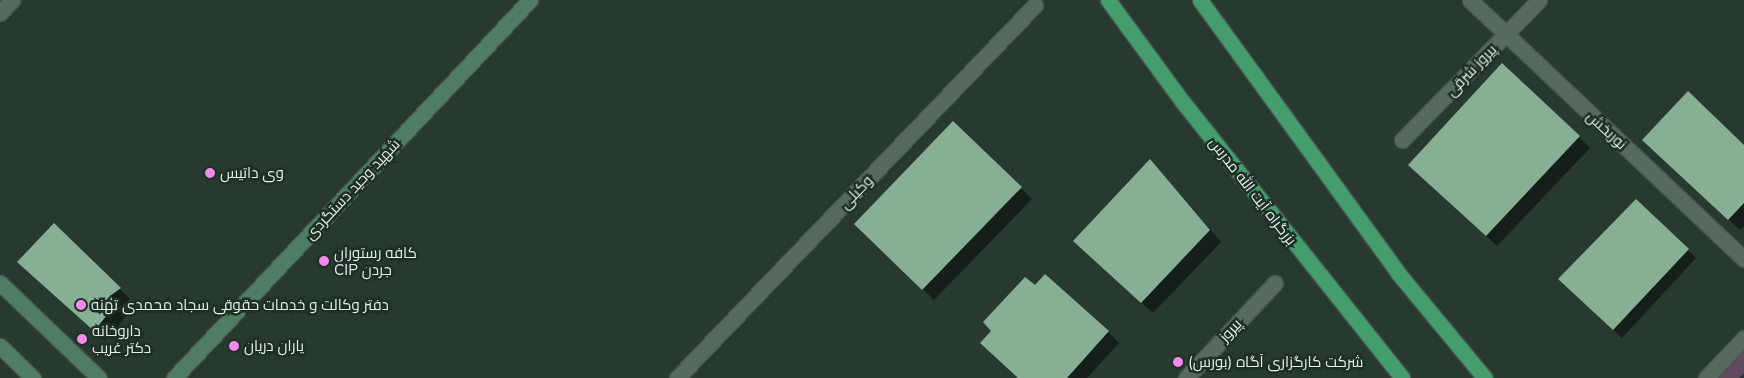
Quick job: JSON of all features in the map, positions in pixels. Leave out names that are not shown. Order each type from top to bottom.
[{"type":"highway","name":"بزرگراه آیت الله مدرس","points":[[1108,0],[1182,101],[1402,378]]},
{"type":"highway","points":[[1200,0],[1398,273],[1485,378]]},
{"type":"main road","name":"شهید وحید دستگردی","points":[[174,378],[530,0]]},
{"type":"main road","points":[[0,283],[99,378]]},
{"type":"main road","points":[[0,346],[33,378]]},
{"type":"street","points":[[0,14],[12,0]]},
{"type":"street","name":"نوربخش","points":[[1470,0],[1744,259]]},
{"type":"street","name":"پیروز شرقی","points":[[1402,140],[1539,0]]},
{"type":"street","name":"وكيلی","points":[[677,378],[1035,5]]},
{"type":"street","name":"پیروز","points":[[1186,378],[1275,283]]},
{"type":"street","points":[[1706,378],[1744,338]]},
{"type":"shaded area","points":[[1744,348],[1744,373],[1739,378],[1717,378]]},
{"type":"building","points":[[1502,63],[1580,136],[1486,236],[1408,165]]},
{"type":"building","points":[[1688,91],[1744,145],[1744,203],[1728,220],[1642,140]]},
{"type":"building","points":[[953,121],[1022,187],[922,290],[854,224]]},
{"type":"building","points":[[1150,159],[1210,230],[1141,303],[1073,241]]},
{"type":"building","points":[[1636,199],[1689,249],[1613,330],[1558,279]]},
{"type":"building","points":[[54,223],[121,288],[110,296],[117,303],[94,331],[17,262]]},
{"type":"building","points":[[1045,274],[1109,331],[1067,378],[1018,378],[980,343],[991,331],[983,322],[1025,277],[1035,285]]},
{"type":"place","name":"وی داتیس","points":[[210,173]]},
{"type":"place","name":"كافه رستوران CIP جردن","points":[[324,261]]},
{"type":"place","name":"دفتر وکالت و خدمات حقوقی سجاد محمدی تهنه","points":[[81,305]]},
{"type":"place","name":"داروخانه دکتر غریب","points":[[82,339]]},
{"type":"place","name":"یاران دریان","points":[[234,346]]},
{"type":"place","name":"شرکت کارگزاری آگاه (بورس)","points":[[1178,362]]}]
